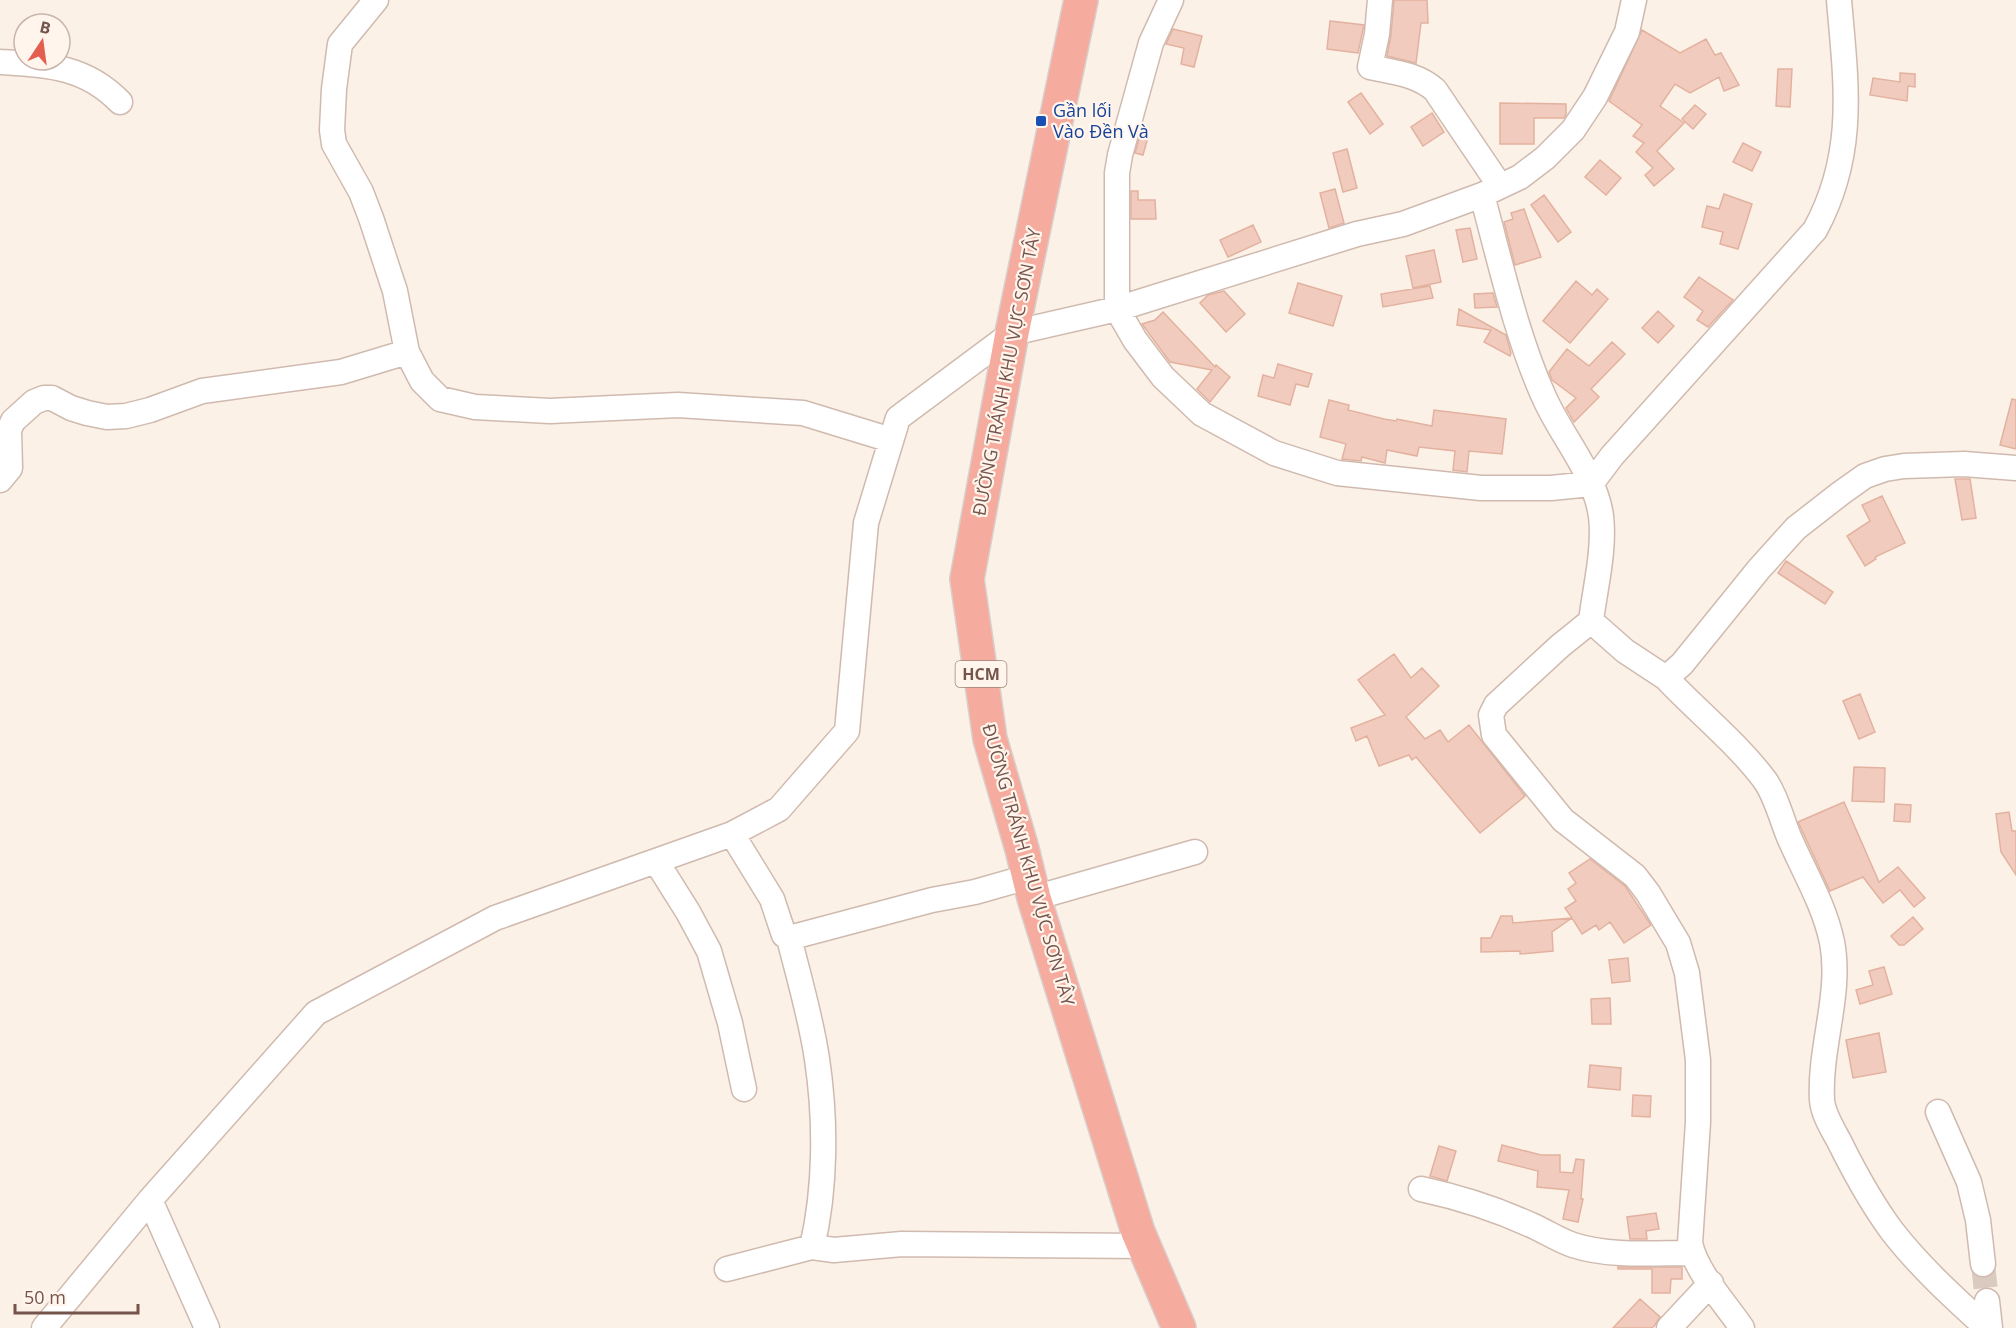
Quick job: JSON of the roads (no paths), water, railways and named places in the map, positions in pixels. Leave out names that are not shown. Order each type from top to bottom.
[{"type":"highway","name":"ĐƯỜNG TRÁNH KHU VỰC SƠN TÂY","points":[[1082,0],[1012,333],[968,579],[990,740],[1031,888],[1137,1232],[1179,1328]]},
{"type":"street","points":[[376,0],[340,44],[334,89],[332,130],[334,144],[361,192],[371,218],[395,291],[407,352],[422,381],[440,399],[475,407],[550,411],[678,405],[803,413],[891,440]]},
{"type":"street","points":[[1171,0],[1151,43],[1120,155],[1117,174],[1117,309],[1135,340],[1163,377],[1202,414],[1274,453],[1337,472],[1481,488],[1551,488],[1591,484],[1612,456],[1815,230],[1828,207],[1843,154],[1847,98],[1839,0]]},
{"type":"street","points":[[1380,0],[1370,67],[1413,76],[1435,90],[1491,191],[1520,331],[1544,397],[1591,484],[1601,516],[1601,540],[1591,621],[1560,646],[1496,705],[1491,715],[1491,724],[1494,735],[1563,820],[1635,876],[1678,943],[1687,973],[1698,1060],[1698,1122],[1690,1243],[1692,1253],[1742,1328]]},
{"type":"street","points":[[44,1328],[150,1200],[316,1013],[495,918],[732,834],[779,808],[847,731],[866,523],[898,418],[1012,333],[1117,309],[1357,234],[1403,224],[1491,191],[1520,177],[1545,158],[1573,130],[1595,97],[1627,32],[1634,0]]},
{"type":"street","points":[[0,62],[61,68],[87,76],[106,88],[120,102]]},
{"type":"street","points":[[0,480],[10,468],[9,430],[13,421],[34,402],[44,398],[51,398],[87,414],[126,417],[202,391],[341,372],[407,352]]},
{"type":"street","points":[[1666,678],[1682,664],[1759,569],[1797,528],[1865,476],[1885,469],[1904,466],[1964,464],[2016,468]]},
{"type":"street","points":[[1591,621],[1625,651],[1666,678],[1742,753],[1766,781],[1822,909],[1832,943],[1833,997],[1824,1052],[1822,1092],[1822,1102],[1831,1127],[1862,1185],[1893,1232],[1914,1257],[1989,1328]]},
{"type":"street","points":[[732,834],[772,899],[784,935],[789,938],[817,1058],[822,1111],[820,1204],[812,1247]]},
{"type":"street","points":[[789,938],[932,900],[975,892],[1031,888],[1195,852]]},
{"type":"street","points":[[656,861],[709,951],[730,1023],[744,1089]]},
{"type":"street","points":[[1938,1112],[1969,1182],[1978,1220],[1983,1264]]},
{"type":"street","points":[[1421,1189],[1457,1197],[1529,1224],[1580,1247],[1640,1253],[1692,1253]]},
{"type":"street","points":[[150,1200],[207,1328]]},
{"type":"street","points":[[727,1269],[812,1247],[834,1250],[902,1244],[1145,1246]]},
{"type":"street","points":[[1670,1328],[1711,1283]]},
{"type":"street","points":[[1988,1301],[1989,1328]]},
{"type":"tunnel","points":[[1983,1264],[1987,1301]]},
{"type":"place","name":"Gần lối Vào Đền Và","points":[[1041,121]]}]
